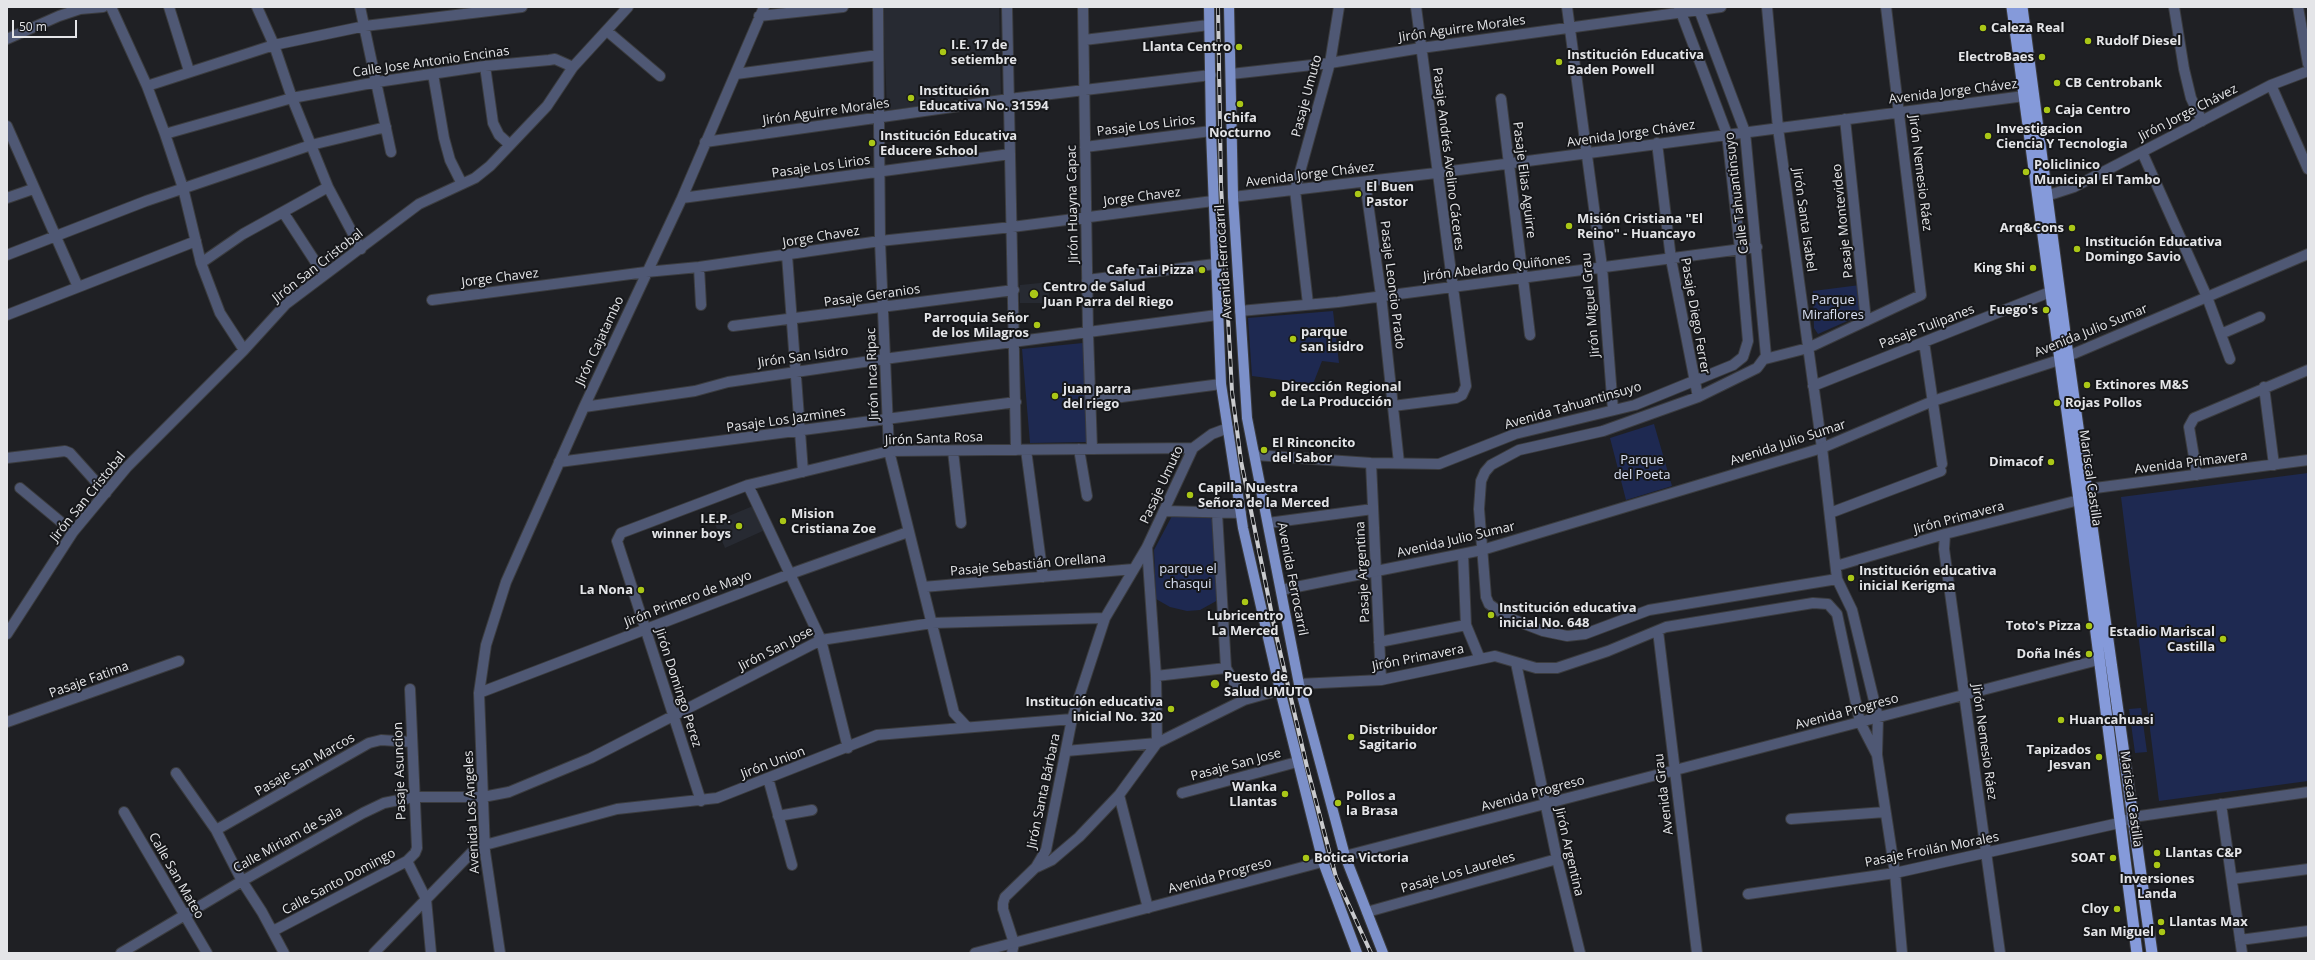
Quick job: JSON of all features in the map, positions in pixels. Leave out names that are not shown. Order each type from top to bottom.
[{"type":"highway","points":[[2012,7],[2028,95],[2083,494],[2152,953]]},
{"type":"highway","points":[[2022,7],[2028,95]]},
{"type":"highway","points":[[2042,197],[2050,292],[2064,358]]},
{"type":"highway","name":"Mariscal Castilla","points":[[2083,494],[2098,660],[2137,953]]},
{"type":"main road","name":"Avenida Ferrocarril","points":[[1209,7],[1215,264],[1221,384],[1241,513],[1280,690],[1323,862],[1357,953]]},
{"type":"main road","name":"Avenida Ferrocarril","points":[[1229,7],[1233,197],[1248,418],[1299,684],[1345,856],[1383,953]]},
{"type":"street","points":[[7,39],[59,16],[80,9],[103,7]]},
{"type":"street","points":[[111,7],[147,86],[165,134],[182,188],[201,263],[220,313],[244,350]]},
{"type":"street","points":[[169,7],[189,71]]},
{"type":"street","points":[[257,7],[274,45],[292,98],[328,187],[361,249]]},
{"type":"street","points":[[360,7],[391,152]]},
{"type":"street","points":[[147,86],[189,71],[274,45],[365,26],[522,7]]},
{"type":"street","name":"Jirón San Cristobal","points":[[7,634],[73,532],[127,467],[244,350],[286,304],[420,204],[475,178],[490,166],[547,106],[573,67],[607,32],[628,7]]},
{"type":"street","points":[[762,11],[843,7]]},
{"type":"street","name":"Jirón Inca Ripac","points":[[878,7],[881,172],[880,241],[889,452],[954,713],[967,727]]},
{"type":"street","points":[[1007,7],[1016,402],[1021,450],[1043,577]]},
{"type":"street","name":"Jirón Huayna Capac","points":[[1083,7],[1088,333],[1092,449]]},
{"type":"street","name":"Pasaje Umuto","points":[[1295,190],[1330,63],[1339,7]]},
{"type":"street","name":"Pasaje Andrés Avelino Cáceres","points":[[1393,406],[1456,398],[1462,395],[1466,386],[1436,173],[1416,7]]},
{"type":"street","name":"Jirón Miguel Grau","points":[[1567,7],[1585,153],[1602,267],[1613,410]]},
{"type":"street","name":"Jirón Aguirre Morales","points":[[1230,74],[1330,63],[1421,48],[1680,10],[1721,7]]},
{"type":"street","name":"Jirón Santa Isabel","points":[[1767,7],[1778,128],[1822,448],[1837,579]]},
{"type":"street","name":"Jirón Nemesio Ráez","points":[[1866,321],[1921,295],[1886,7]]},
{"type":"street","points":[[2174,7],[2184,69],[2191,98],[2202,121]]},
{"type":"street","points":[[2298,7],[2308,64]]},
{"type":"street","name":"Calle Tahuantinsuyo","points":[[1699,8],[1745,132],[1766,341],[1765,359]]},
{"type":"street","name":"Calle Tahuantinsuyo","points":[[1680,10],[1727,134],[1740,249],[1748,340],[1746,350]]},
{"type":"street","name":"Jirón Cajatambo","points":[[479,693],[486,645],[506,582],[584,407],[682,198],[762,11]]},
{"type":"street","points":[[1084,40],[1209,25]]},
{"type":"street","points":[[607,32],[660,76]]},
{"type":"street","points":[[736,74],[878,55]]},
{"type":"street","name":"Calle Jose Antonio Encinas","points":[[165,134],[206,124],[292,98],[376,82],[485,66],[555,59],[573,67]]},
{"type":"street","points":[[485,66],[493,124],[510,145]]},
{"type":"street","name":"Jirón Jorge Chávez","points":[[2042,197],[2074,187],[2271,85],[2308,71]]},
{"type":"street","points":[[433,74],[444,138],[450,160],[462,184]]},
{"type":"street","name":"Jirón Aguirre Morales","points":[[705,142],[1084,90],[1211,75]]},
{"type":"street","points":[[2271,85],[2308,169]]},
{"type":"street","name":"Avenida Jorge Chávez","points":[[1233,197],[1436,173],[2028,95]]},
{"type":"street","name":"Pasaje Elias Aguirre","points":[[1501,99],[1530,336]]},
{"type":"street","name":"Pasaje Montevideo","points":[[1845,119],[1866,321]]},
{"type":"street","points":[[7,126],[10,139],[78,287]]},
{"type":"street","points":[[7,255],[182,188],[311,144],[386,127]]},
{"type":"street","name":"Pasaje Los Lirios","points":[[1085,147],[1211,131]]},
{"type":"street","name":"Pasaje Diego Ferrer","points":[[1657,143],[1671,258],[1698,397]]},
{"type":"street","points":[[2142,152],[2207,297],[2230,358]]},
{"type":"street","name":"Pasaje Los Lirios","points":[[682,198],[1010,154]]},
{"type":"street","name":"Pasaje Leoncio Prado","points":[[1365,182],[1381,295],[1399,463]]},
{"type":"street","points":[[201,263],[243,234],[328,187]]},
{"type":"street","points":[[7,198],[33,189]]},
{"type":"street","points":[[1295,190],[1308,304]]},
{"type":"street","name":"Jorge Chavez","points":[[432,300],[646,272],[699,267],[880,241],[1012,227],[1213,201]]},
{"type":"street","points":[[282,212],[324,275]]},
{"type":"street","points":[[7,316],[196,242]]},
{"type":"street","name":"Jirón Abelardo Quiñones","points":[[1240,311],[1452,287],[1757,247]]},
{"type":"street","name":"Avenida Julio Sumar","points":[[1281,590],[1482,550],[1822,448],[1933,401],[2064,358],[2308,254]]},
{"type":"street","points":[[787,255],[803,472]]},
{"type":"street","points":[[1087,280],[1215,264]]},
{"type":"street","points":[[699,267],[702,305]]},
{"type":"street","name":"Pasaje Geranios","points":[[733,326],[791,320],[1014,290]]},
{"type":"street","name":"Pasaje Tulipanes","points":[[1813,386],[2050,292]]},
{"type":"street","name":"Jirón San Isidro","points":[[584,407],[694,391],[728,382],[884,359],[1015,343],[1217,315]]},
{"type":"street","points":[[2221,334],[2260,317]]},
{"type":"street","points":[[1866,321],[1808,348],[1765,359],[1757,368],[1698,397],[1603,430],[1519,450],[1492,465],[1485,472],[1481,481],[1479,509],[1486,596],[1489,604],[1510,618],[1543,632],[1567,636],[1585,634],[1649,610],[1837,579],[1852,610],[1878,717],[1876,756],[1894,873],[1902,953]]},
{"type":"street","points":[[1830,513],[1942,467],[1924,342]]},
{"type":"street","name":"Avenida Tahuantinsuyo","points":[[1255,455],[1371,463],[1439,464],[1515,434],[1635,405],[1733,364],[1743,357],[1746,350]]},
{"type":"street","points":[[2197,475],[2189,427],[2192,421],[2264,388],[2308,370]]},
{"type":"street","points":[[1090,401],[1221,384]]},
{"type":"street","points":[[2264,388],[2274,465]]},
{"type":"street","name":"Pasaje Los Jazmines","points":[[559,462],[1016,402]]},
{"type":"street","name":"Pasaje Umuto","points":[[1147,547],[1166,511],[1193,448],[1212,434],[1228,428]]},
{"type":"street","name":"Jirón Santa Rosa","points":[[618,537],[621,533],[748,485],[889,452],[1193,448]]},
{"type":"street","points":[[1079,449],[1087,496]]},
{"type":"street","points":[[7,458],[65,451],[70,454],[106,493]]},
{"type":"street","points":[[953,451],[961,522]]},
{"type":"street","name":"Avenida Primavera","points":[[2083,494],[2197,475],[2308,460]]},
{"type":"street","name":"Pasaje Argentina","points":[[1371,463],[1381,680]]},
{"type":"street","points":[[748,485],[821,640],[848,748]]},
{"type":"street","points":[[20,488],[73,532]]},
{"type":"street","name":"Jirón Primavera","points":[[1836,566],[2083,494]]},
{"type":"street","points":[[1268,523],[1373,509]]},
{"type":"street","points":[[1166,511],[1241,513]]},
{"type":"street","points":[[1216,513],[1226,668],[1244,700]]},
{"type":"street","name":"Jirón Primero de Mayo","points":[[479,693],[790,574],[908,532]]},
{"type":"street","name":"Jirón Nemesio Ráez","points":[[1944,534],[1944,549],[2000,953]]},
{"type":"street","name":"Jirón Domingo Perez","points":[[618,537],[617,541],[701,801]]},
{"type":"street","points":[[1036,868],[1052,860],[1079,837],[1119,795],[1157,744],[1156,676],[1147,547]]},
{"type":"street","name":"Jirón Santa Bárbara","points":[[1014,943],[1003,909],[1005,897],[1036,868],[1046,850],[1072,718],[1105,618],[1147,547]]},
{"type":"street","points":[[1463,554],[1466,625],[1480,659]]},
{"type":"street","name":"Pasaje Sebastián Orellana","points":[[923,586],[1134,569]]},
{"type":"street","points":[[1516,662],[1536,668],[1557,668],[1608,651],[1666,627],[1813,603],[1828,604],[1837,614],[1860,722],[1876,756]]},
{"type":"street","name":"Jirón San Jose","points":[[483,797],[510,792],[591,758],[821,640],[932,623],[1105,618]]},
{"type":"street","points":[[1379,642],[1466,625]]},
{"type":"street","name":"Avenida Grau","points":[[1658,631],[1697,953]]},
{"type":"street","name":"Jirón Primavera","points":[[1299,684],[1381,680],[1495,656],[1516,662]]},
{"type":"street","name":"Avenida Progreso","points":[[975,953],[2098,660]]},
{"type":"street","name":"Pasaje Fatima","points":[[7,722],[179,661]]},
{"type":"street","name":"Jirón Argentina","points":[[1516,662],[1557,859],[1580,953]]},
{"type":"street","points":[[1156,676],[1226,668]]},
{"type":"street","name":"Pasaje Asuncion","points":[[410,689],[415,853]]},
{"type":"street","points":[[1066,751],[1157,744],[1244,700],[1280,690]]},
{"type":"street","name":"Avenida Los Angeles","points":[[479,693],[485,845],[500,953]]},
{"type":"street","name":"Jirón Union","points":[[374,953],[472,852],[485,845],[617,809],[718,798],[848,748],[877,735],[1072,718]]},
{"type":"street","name":"Pasaje San Marcos","points":[[216,830],[369,744],[381,740],[412,742]]},
{"type":"street","name":"Pasaje San Jose","points":[[1182,793],[1297,762]]},
{"type":"street","points":[[176,773],[216,830],[242,881],[273,931],[284,953]]},
{"type":"street","points":[[768,778],[792,865]]},
{"type":"street","name":"Pasaje Froilán Morales","points":[[1748,894],[1894,873],[2119,823],[2132,817],[2308,792]]},
{"type":"street","points":[[1119,795],[1148,908]]},
{"type":"street","name":"Calle Miriam de Sala","points":[[128,951],[242,881],[363,813],[384,803],[414,797],[483,797]]},
{"type":"street","points":[[2221,804],[2242,953]]},
{"type":"street","points":[[778,816],[812,810]]},
{"type":"street","name":"Calle San Mateo","points":[[124,812],[207,953]]},
{"type":"street","points":[[1791,819],[1885,812]]},
{"type":"street","name":"Calle Santo Domingo","points":[[273,931],[407,861],[415,853]]},
{"type":"street","name":"Pasaje Los Laureles","points":[[1367,912],[1557,859]]},
{"type":"street","points":[[407,861],[426,899],[431,953]]},
{"type":"street","points":[[2232,879],[2308,869]]},
{"type":"street","points":[[2240,940],[2308,931]]},
{"type":"street","points":[[1012,953],[1014,943]]},
{"type":"shaded area","name":"I.E. 17 de setiembre","points":[[999,7],[1001,96],[887,110],[883,8]]},
{"type":"shaded area","name":"Centro de Salud Juan Parra del Riego","points":[[1050,282],[1048,303],[1020,303],[1020,285]]},
{"type":"shaded area","name":"I.E.P. winner boys","points":[[753,506],[765,530],[725,548],[714,522]]},
{"type":"green space","name":"Parque Miraflores","points":[[1860,285],[1863,314],[1818,334],[1814,328],[1813,291]]},
{"type":"green space","name":"parque san isidro","points":[[1333,311],[1339,363],[1322,361],[1313,384],[1252,376],[1248,318]]},
{"type":"green space","name":"juan parra del riego","points":[[1083,343],[1087,442],[1030,443],[1022,349]]},
{"type":"green space","name":"Parque del Poeta","points":[[1654,424],[1672,486],[1626,500],[1610,438]]},
{"type":"green space","name":"Estadio Mariscal Castilla","points":[[2308,473],[2308,781],[2159,801],[2121,497]]},
{"type":"green space","name":"parque el chasqui","points":[[1172,516],[1210,517],[1215,522],[1218,600],[1200,610],[1187,611],[1170,607],[1156,599],[1154,550]]},
{"type":"green space","points":[[2141,708],[2147,752],[2135,753],[2129,709]]},
{"type":"railway","points":[[1218,7],[1221,185],[1232,392],[1241,461],[1275,630],[1307,767],[1336,877],[1371,953]]},
{"type":"place","name":"Caleza Real","points":[[1983,28]]},
{"type":"place","name":"Rudolf Diesel","points":[[2088,41]]},
{"type":"place","name":"Llanta Centro","points":[[1239,47]]},
{"type":"place","name":"I.E. 17 de setiembre","points":[[943,52]]},
{"type":"place","name":"ElectroBaes","points":[[2042,57]]},
{"type":"place","name":"Institución Educativa Baden Powell","points":[[1559,62]]},
{"type":"place","name":"CB Centrobank","points":[[2057,83]]},
{"type":"place","name":"Institución Educativa No. 31594","points":[[911,98]]},
{"type":"place","name":"Chifa Nocturno","points":[[1240,104]]},
{"type":"place","name":"Caja Centro","points":[[2047,110]]},
{"type":"place","name":"Investigacion Ciencia Y Tecnologia","points":[[1988,136]]},
{"type":"place","name":"Institución Educativa Educere School","points":[[872,143]]},
{"type":"place","name":"Policlinico Municipal El Tambo","points":[[2026,172]]},
{"type":"place","name":"El Buen Pastor","points":[[1358,194]]},
{"type":"place","name":"Misión Cristiana \"El Reino\" - Huancayo","points":[[1569,226]]},
{"type":"place","name":"Arq&Cons","points":[[2072,228]]},
{"type":"place","name":"Institución Educativa Domingo Savio","points":[[2077,249]]},
{"type":"place","name":"King Shi","points":[[2033,268]]},
{"type":"place","name":"Cafe Tai Pizza","points":[[1202,270]]},
{"type":"place","name":"Centro de Salud Juan Parra del Riego","points":[[1034,294]]},
{"type":"place","name":"Fuego's","points":[[2046,310]]},
{"type":"place","name":"Parroquia Señor de los Milagros","points":[[1037,325]]},
{"type":"place","name":"parque san isidro","points":[[1293,339]]},
{"type":"place","name":"Extinores M&S","points":[[2087,385]]},
{"type":"place","name":"Dirección Regional de La Producción","points":[[1273,394]]},
{"type":"place","name":"juan parra del riego","points":[[1055,396]]},
{"type":"place","name":"Rojas Pollos","points":[[2057,403]]},
{"type":"place","name":"El Rinconcito del Sabor","points":[[1264,450]]},
{"type":"place","name":"Dimacof","points":[[2051,462]]},
{"type":"place","name":"Capilla Nuestra Señora de la Merced","points":[[1190,495]]},
{"type":"place","name":"Mision Cristiana Zoe","points":[[783,521]]},
{"type":"place","name":"I.E.P. winner boys","points":[[739,526]]},
{"type":"place","name":"Institución educativa inicial Kerigma","points":[[1851,578]]},
{"type":"place","name":"La Nona","points":[[641,590]]},
{"type":"place","name":"Lubricentro La Merced","points":[[1245,602]]},
{"type":"place","name":"Institución educativa inicial No. 648","points":[[1491,615]]},
{"type":"place","name":"Toto's Pizza","points":[[2089,626]]},
{"type":"place","name":"Estadio Mariscal Castilla","points":[[2223,639]]},
{"type":"place","name":"Doña Inés","points":[[2089,654]]},
{"type":"place","name":"Puesto de Salud UMUTO","points":[[1215,684]]},
{"type":"place","name":"Institución educativa inicial No. 320","points":[[1171,709]]},
{"type":"place","name":"Huancahuasi","points":[[2061,720]]},
{"type":"place","name":"Distribuidor Sagitario","points":[[1351,737]]},
{"type":"place","name":"Tapizados Jesvan","points":[[2099,757]]},
{"type":"place","name":"Wanka Llantas","points":[[1285,794]]},
{"type":"place","name":"Pollos a la Brasa","points":[[1338,803]]},
{"type":"place","name":"Llantas C&P","points":[[2157,853]]},
{"type":"place","name":"Botica Victoria","points":[[1306,858]]},
{"type":"place","name":"SOAT","points":[[2113,858]]},
{"type":"place","name":"Inversiones Landa","points":[[2157,865]]},
{"type":"place","name":"Cloy","points":[[2117,909]]},
{"type":"place","name":"Llantas Max","points":[[2161,922]]},
{"type":"place","name":"San Miguel","points":[[2162,932]]}]
